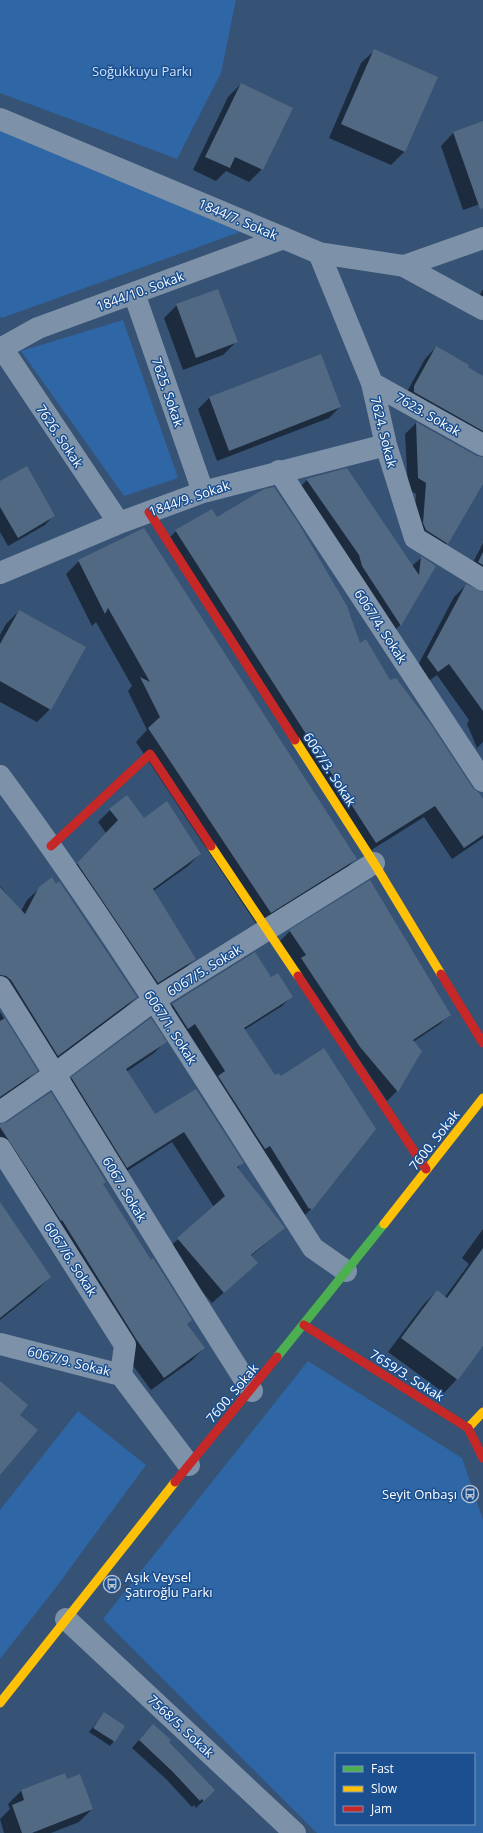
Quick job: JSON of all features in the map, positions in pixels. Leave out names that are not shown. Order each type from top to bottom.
[{"type":"street","name":"1844/7. Sokak","points":[[0,119],[319,253],[404,266],[483,238]]},
{"type":"street","name":"1844/10. Sokak","points":[[1,349],[38,328],[284,238]]},
{"type":"street","name":"7624. Sokak","points":[[319,253],[372,383],[386,445],[415,538],[483,580]]},
{"type":"street","points":[[404,266],[483,309]]},
{"type":"street","name":"7625. Sokak","points":[[134,293],[203,492]]},
{"type":"street","name":"7626. Sokak","points":[[1,349],[119,523]]},
{"type":"street","name":"7623. Sokak","points":[[372,383],[483,445]]},
{"type":"street","name":"1844/9. Sokak","points":[[0,573],[119,523],[203,492],[279,471],[386,445]]},
{"type":"street","name":"6067/4. Sokak","points":[[279,471],[483,781]]},
{"type":"street","name":"6067/3. Sokak","points":[[149,512],[374,863],[483,1043]]},
{"type":"street","points":[[51,846],[150,754],[426,1169]]},
{"type":"street","name":"6067/1. Sokak","points":[[0,776],[51,846],[154,1000],[313,1248],[346,1271]]},
{"type":"street","name":"6067/5. Sokak","points":[[0,1112],[55,1074],[154,1000],[374,863]]},
{"type":"street","name":"6067. Sokak","points":[[0,987],[175,1271],[252,1391]]},
{"type":"street","name":"7600. Sokak","points":[[0,1703],[189,1465],[252,1391],[483,1098]]},
{"type":"street","name":"6067/6. Sokak","points":[[0,1148],[125,1345],[121,1375]]},
{"type":"street","name":"7659/3. Sokak","points":[[304,1325],[468,1428]]},
{"type":"street","name":"6067/9. Sokak","points":[[0,1344],[121,1375],[189,1465]]},
{"type":"street","points":[[483,1412],[468,1428],[483,1458]]},
{"type":"street","name":"7568/5. Sokak","points":[[66,1619],[295,1833]]},
{"type":"green space","name":"Soğukkuyu Parkı","points":[[0,0],[236,0],[221,73],[177,159],[0,93]]},
{"type":"green space","points":[[0,129],[240,232],[2,318],[0,316]]},
{"type":"green space","points":[[123,320],[178,478],[124,496],[21,351]]},
{"type":"green space","points":[[308,1361],[462,1458],[483,1520],[483,1833],[317,1833],[103,1619]]},
{"type":"green space","points":[[78,1411],[146,1465],[54,1590],[0,1659],[0,1510]]},
{"type":"building","points":[[374,49],[438,77],[405,152],[341,124]]},
{"type":"building","points":[[241,83],[293,108],[263,170],[235,157],[230,168],[205,157]]},
{"type":"building","points":[[483,121],[483,208],[480,209],[453,132]]},
{"type":"building","points":[[218,289],[238,342],[196,358],[176,304]]},
{"type":"building","points":[[436,346],[469,365],[468,367],[483,376],[483,431],[414,392],[414,386]]},
{"type":"building","points":[[321,354],[341,407],[229,451],[209,397]]},
{"type":"building","points":[[416,422],[477,456],[483,457],[483,484],[448,544],[426,530],[423,523],[426,483],[418,478]]},
{"type":"building","points":[[27,466],[55,516],[18,538],[0,507],[0,481]]},
{"type":"building","points":[[347,468],[419,575],[421,556],[436,566],[401,626],[362,566],[359,555],[306,479]]},
{"type":"building","points":[[274,487],[299,524],[347,606],[360,643],[366,639],[390,680],[396,678],[432,726],[473,788],[483,799],[483,835],[464,848],[435,806],[376,843],[175,530],[212,509],[217,517],[264,489]]},
{"type":"building","points":[[144,528],[357,859],[271,913],[148,728],[160,717],[140,677],[150,682],[108,608],[105,614],[78,560]]},
{"type":"building","points":[[483,552],[483,565],[478,562]]},
{"type":"building","points":[[466,584],[483,592],[483,711],[449,664],[438,672],[427,657]]},
{"type":"building","points":[[19,610],[86,647],[51,710],[0,681],[0,644]]},
{"type":"building","points":[[127,795],[144,818],[167,801],[201,854],[153,889],[196,959],[158,983],[77,863],[118,820],[109,809]]},
{"type":"building","points":[[52,877],[56,884],[59,881],[137,997],[58,1056],[11,980],[6,976],[0,975],[0,887],[25,914],[39,887]]},
{"type":"building","points":[[370,880],[451,1015],[413,1040],[422,1051],[398,1092],[360,1047],[301,958],[306,955],[289,930]]},
{"type":"building","points":[[255,952],[271,977],[278,973],[293,997],[244,1028],[275,1075],[278,1073],[281,1076],[324,1048],[376,1129],[312,1210],[310,1208],[309,1209],[270,1146],[265,1149],[218,1076],[225,1071],[195,1024],[188,1029],[172,1004]]},
{"type":"building","points":[[5,1018],[38,1071],[0,1097],[0,1021]]},
{"type":"building","points":[[151,1018],[167,1042],[126,1069],[155,1114],[196,1089],[244,1163],[237,1167],[285,1228],[251,1255],[258,1263],[224,1293],[177,1238],[225,1196],[184,1132],[127,1168],[71,1077]]},
{"type":"building","points":[[51,1092],[106,1182],[103,1184],[151,1260],[153,1258],[183,1305],[192,1320],[187,1324],[205,1348],[164,1378],[136,1339],[62,1220],[61,1221],[0,1127],[0,1124],[7,1122]]},
{"type":"building","points":[[0,1202],[51,1277],[0,1318]]},
{"type":"building","points":[[483,1248],[483,1346],[458,1380],[401,1338],[437,1290],[447,1298]]},
{"type":"building","points":[[0,1381],[28,1405],[20,1415],[38,1430],[0,1475]]},
{"type":"building","points":[[104,1712],[125,1726],[115,1742],[93,1728]]},
{"type":"building","points":[[153,1724],[171,1740],[169,1742],[215,1790],[204,1801],[202,1799],[200,1801],[173,1772],[139,1740]]},
{"type":"building","points":[[65,1773],[67,1779],[80,1774],[93,1809],[32,1833],[22,1833],[12,1805],[24,1800],[21,1790]]},
{"type":"traffic: fast","points":[[277,1357],[384,1224]]},
{"type":"traffic: slow","points":[[295,740],[374,863],[441,974]]},
{"type":"traffic: slow","points":[[211,846],[298,976]]},
{"type":"traffic: slow","points":[[384,1224],[483,1098]]},
{"type":"traffic: slow","points":[[468,1428],[483,1412]]},
{"type":"traffic: slow","points":[[0,1703],[175,1482]]},
{"type":"traffic: jam","points":[[149,512],[295,740]]},
{"type":"traffic: jam","points":[[51,846],[150,754],[211,846]]},
{"type":"traffic: jam","points":[[441,974],[483,1043]]},
{"type":"traffic: jam","points":[[298,976],[426,1169]]},
{"type":"traffic: jam","points":[[304,1325],[468,1428],[483,1458]]},
{"type":"traffic: jam","points":[[175,1482],[277,1357]]},
{"type":"place","name":"Seyit Onbaşı","points":[[470,1494]]},
{"type":"place","name":"Aşık Veysel Şatıroğlu Parkı","points":[[112,1584]]}]
